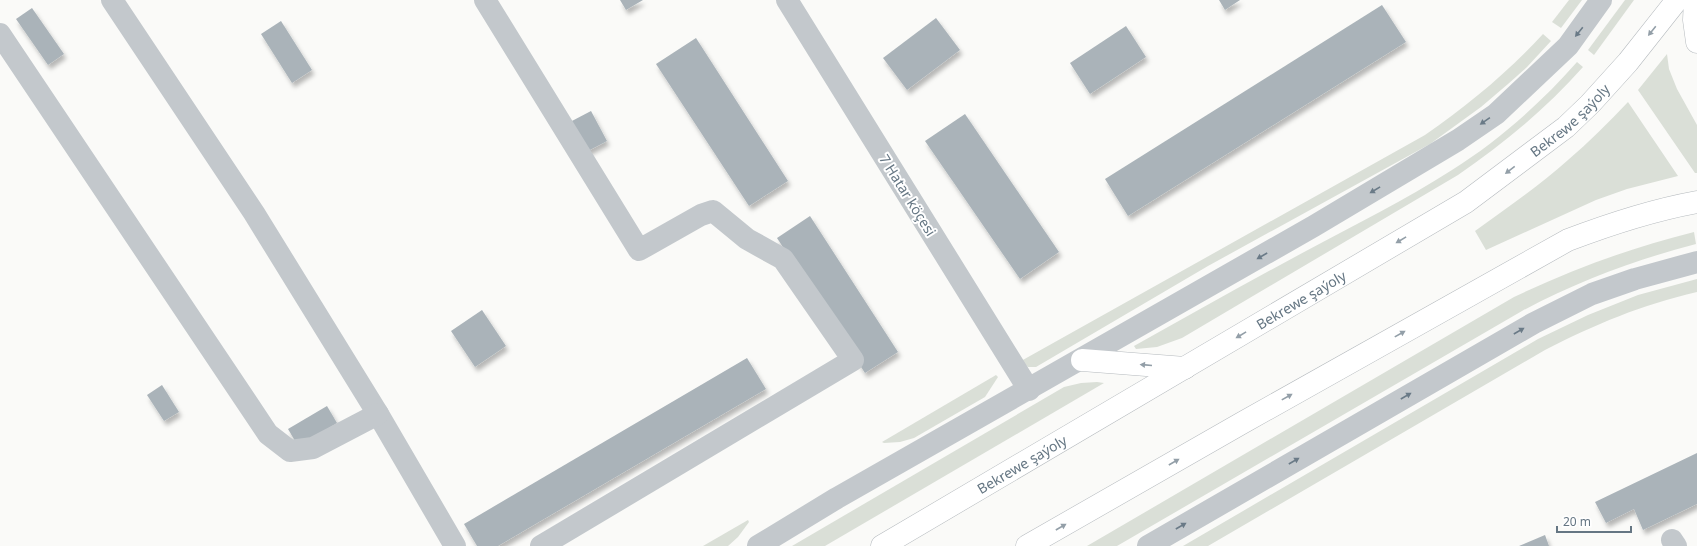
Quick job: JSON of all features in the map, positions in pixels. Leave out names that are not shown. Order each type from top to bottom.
[{"type":"main road","name":"Bekrewe şaýoly","points":[[882,546],[1466,202],[1493,183],[1566,126],[1590,104],[1628,62],[1677,0]]},
{"type":"main road","points":[[1695,0],[1694,20],[1697,42]]},
{"type":"main road","points":[[1027,546],[1242,423],[1568,240],[1616,223],[1673,206],[1697,202]]},
{"type":"main road","points":[[1082,360],[1184,368]]},
{"type":"street","points":[[112,0],[254,212],[378,414],[455,546]]},
{"type":"street","points":[[485,0],[640,250],[701,215],[713,211],[747,239],[783,258],[853,360],[541,546]]},
{"type":"street","name":"7 Hatar köçesi","points":[[787,0],[1029,390]]},
{"type":"street","points":[[758,546],[837,498],[1082,360],[1307,230],[1470,132],[1496,114],[1568,46],[1601,0]]},
{"type":"street","points":[[0,34],[268,434],[290,451],[313,448],[378,414]]},
{"type":"street","points":[[1148,546],[1534,323],[1592,294],[1642,276],[1697,262]]},
{"type":"shaded area","points":[[1569,0],[1582,0],[1561,28],[1552,22]]},
{"type":"shaded area","points":[[1625,0],[1634,0],[1594,55],[1588,50]]},
{"type":"shaded area","points":[[1543,34],[1551,41],[1527,67],[1481,107],[1430,144],[1208,266],[1036,367],[1028,367],[1021,361],[1425,135],[1487,88]]},
{"type":"shaded area","points":[[1667,54],[1669,69],[1677,89],[1697,125],[1697,173],[1695,173],[1638,90]]},
{"type":"shaded area","points":[[1577,62],[1583,67],[1554,97],[1524,125],[1492,151],[1458,175],[1182,338],[1157,347],[1136,349],[1134,346],[1263,274],[1398,202],[1452,170],[1486,147],[1534,107]]},
{"type":"shaded area","points":[[1628,102],[1678,176],[1627,189],[1596,200],[1486,250],[1475,231],[1523,197],[1557,170]]},
{"type":"shaded area","points":[[1694,232],[1696,244],[1607,272],[1564,290],[1522,311],[1117,546],[1087,546],[1514,297],[1558,277],[1624,252]]},
{"type":"shaded area","points":[[1697,279],[1697,292],[1676,297],[1619,316],[1545,350],[1208,546],[1183,546],[1538,339],[1588,315],[1638,295]]},
{"type":"shaded area","points":[[996,375],[998,377],[985,397],[914,438],[900,442],[882,442]]},
{"type":"shaded area","points":[[1081,383],[1104,383],[825,546],[792,546],[1064,387]]},
{"type":"shaded area","points":[[748,520],[749,522],[738,537],[728,546],[703,546]]},
{"type":"building","points":[[620,0],[643,0],[626,10]]},
{"type":"building","points":[[1219,0],[1240,0],[1225,10]]},
{"type":"building","points":[[1382,5],[1406,42],[1128,216],[1105,179]]},
{"type":"building","points":[[32,8],[64,54],[48,65],[16,19]]},
{"type":"building","points":[[936,18],[960,50],[907,90],[883,58]]},
{"type":"building","points":[[281,21],[312,70],[292,83],[261,34]]},
{"type":"building","points":[[1126,26],[1146,57],[1090,94],[1070,63]]},
{"type":"building","points":[[696,38],[788,181],[749,206],[656,64]]},
{"type":"building","points":[[591,111],[607,141],[586,152],[570,122]]},
{"type":"building","points":[[965,114],[1059,252],[1020,279],[925,141]]},
{"type":"building","points":[[810,216],[898,352],[865,373],[777,238]]},
{"type":"building","points":[[482,310],[506,346],[475,367],[451,331]]},
{"type":"building","points":[[747,358],[766,389],[498,546],[477,546],[464,524]]},
{"type":"building","points":[[162,385],[179,412],[164,421],[147,395]]},
{"type":"building","points":[[327,406],[337,423],[298,446],[288,429]]},
{"type":"building","points":[[1697,453],[1697,504],[1643,530],[1634,509],[1606,523],[1595,502]]},
{"type":"building","points":[[1545,535],[1549,546],[1519,546]]}]
